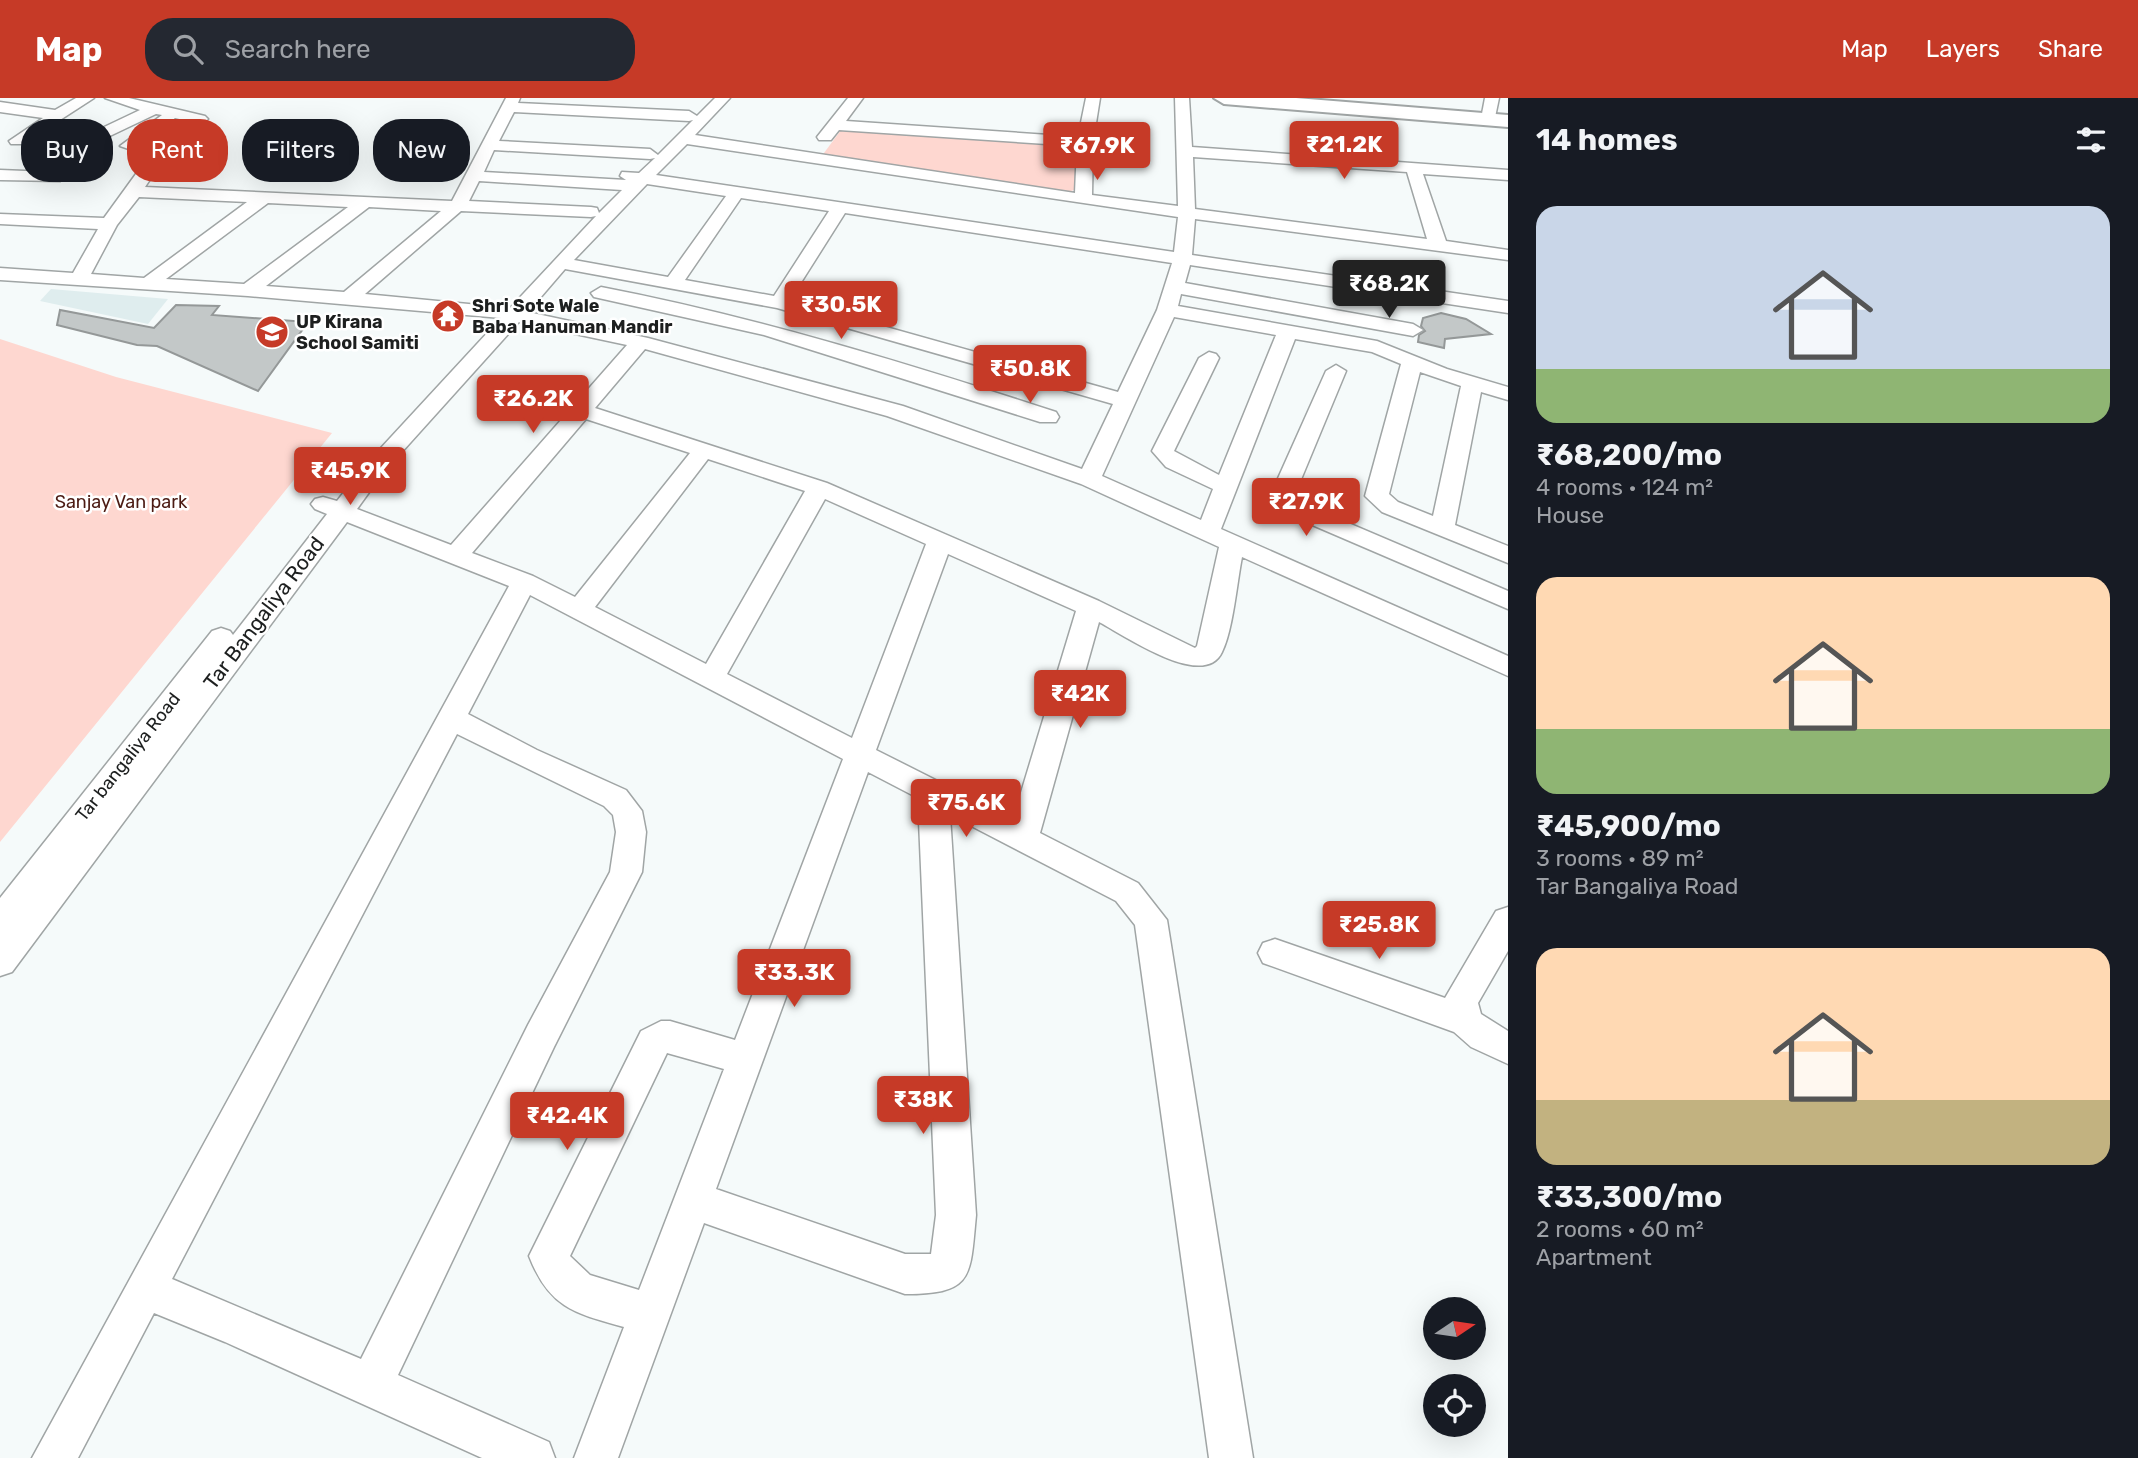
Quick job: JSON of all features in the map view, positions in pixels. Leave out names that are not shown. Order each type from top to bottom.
[{"type":"highway","points":[[1224,98],[1492,115]]},
{"type":"highway","points":[[1290,98],[1492,115]]},
{"type":"street","points":[[64,98],[85,100]]},
{"type":"street","points":[[112,98],[200,119]]},
{"type":"street","points":[[505,313],[506,296],[591,212],[630,181],[650,154],[686,126],[708,98]]},
{"type":"street","name":"Tar Bangaliya Road","points":[[0,962],[16,915],[332,507],[375,468],[505,313],[561,263],[630,181],[686,126],[723,98]]},
{"type":"street","points":[[811,157],[856,98]]},
{"type":"street","points":[[1083,199],[1085,142],[1093,98]]},
{"type":"street","points":[[1089,479],[1167,310],[1184,258],[1187,213],[1182,98]]},
{"type":"street","points":[[52,119],[85,100]]},
{"type":"street","points":[[349,298],[458,204],[511,102],[686,126],[811,157],[1083,199],[1508,255]]},
{"type":"street","points":[[0,107],[57,116]]},
{"type":"street","points":[[113,129],[154,109]]},
{"type":"street","points":[[167,119],[174,114]]},
{"type":"street","points":[[834,125],[1085,142]]},
{"type":"street","points":[[0,150],[8,139]]},
{"type":"street","points":[[489,145],[650,154]]},
{"type":"street","points":[[1184,151],[1508,175]]},
{"type":"street","points":[[1413,167],[1438,244]]},
{"type":"street","points":[[0,175],[21,176]]},
{"type":"street","points":[[471,176],[630,181],[737,192],[1508,307]]},
{"type":"street","points":[[22,220],[50,182]]},
{"type":"street","points":[[80,278],[109,225],[141,182]]},
{"type":"street","points":[[134,192],[262,199],[458,204],[591,212]]},
{"type":"street","points":[[673,284],[737,192]]},
{"type":"street","points":[[149,283],[262,199]]},
{"type":"street","points":[[248,290],[365,201]]},
{"type":"street","points":[[779,303],[840,207]]},
{"type":"street","points":[[0,219],[109,225]]},
{"type":"street","points":[[561,263],[779,303],[1125,401]]},
{"type":"street","points":[[0,274],[248,290],[505,313],[641,342],[895,411],[1089,479],[1508,667]]},
{"type":"street","points":[[568,327],[621,274]]},
{"type":"street","points":[[1174,287],[1413,330]]},
{"type":"street","points":[[1408,292],[1413,330]]},
{"type":"street","points":[[601,293],[672,306],[864,356],[1048,417]]},
{"type":"street","points":[[1167,310],[1377,347],[1508,394]]},
{"type":"street","points":[[1413,330],[1403,334],[1402,357],[1377,496],[1390,507],[1508,555]]},
{"type":"street","points":[[583,411],[819,488],[1090,607],[1191,658],[1201,658],[1210,650],[1220,538],[1228,487],[1288,331]]},
{"type":"street","points":[[456,555],[641,342]]},
{"type":"street","points":[[1209,358],[1163,452],[1181,465],[1228,487]]},
{"type":"street","points":[[1336,371],[1283,494],[1290,507],[1508,601]]},
{"type":"street","points":[[1442,528],[1472,383]]},
{"type":"street","points":[[1020,455],[1048,417],[1077,387]]},
{"type":"street","points":[[579,610],[703,451]]},
{"type":"street","points":[[711,678],[819,488]]},
{"type":"street","points":[[332,507],[524,582],[1127,892],[1151,920],[1231,1458]]},
{"type":"street","points":[[596,1458],[940,541]]},
{"type":"street","points":[[54,1458],[524,582]]},
{"type":"street","points":[[1023,839],[1090,607]]},
{"type":"street","points":[[371,1385],[541,1036],[626,872],[631,832],[626,811],[615,798],[527,758],[451,718]]},
{"type":"street","points":[[692,1200],[905,1274],[940,1274],[951,1261],[956,1215],[933,792]]},
{"type":"street","points":[[1508,921],[1461,1001],[1459,1011],[1464,1020],[1480,1034],[1508,1048]]},
{"type":"street","points":[[1275,953],[1464,1020]]},
{"type":"street","points":[[650,1314],[567,1287],[552,1269],[549,1255],[654,1042],[670,1037],[746,1059]]},
{"type":"street","points":[[145,1289],[371,1385],[533,1458]]},
{"type":"shaded area","points":[[51,289],[168,299],[148,324],[40,301]]},
{"type":"green space","points":[[841,130],[1066,144],[1078,150],[1076,189],[1067,193],[821,157]]},
{"type":"green space","name":"Sanjay Van park","points":[[0,339],[116,377],[332,433],[0,842]]},
{"type":"building","points":[[176,305],[219,306],[212,315],[308,322],[258,391],[157,346],[137,345],[57,325],[60,310],[154,328]]},
{"type":"building","points":[[1441,313],[1466,319],[1491,334],[1445,339],[1444,348],[1418,342],[1419,335],[1425,331],[1421,326],[1423,318]]},
{"type":"place","name":"Shri Sote Wale Baba Hanuman Mandir","points":[[448,316]]},
{"type":"place","name":"UP Kirana School Samiti","points":[[272,332]]}]
